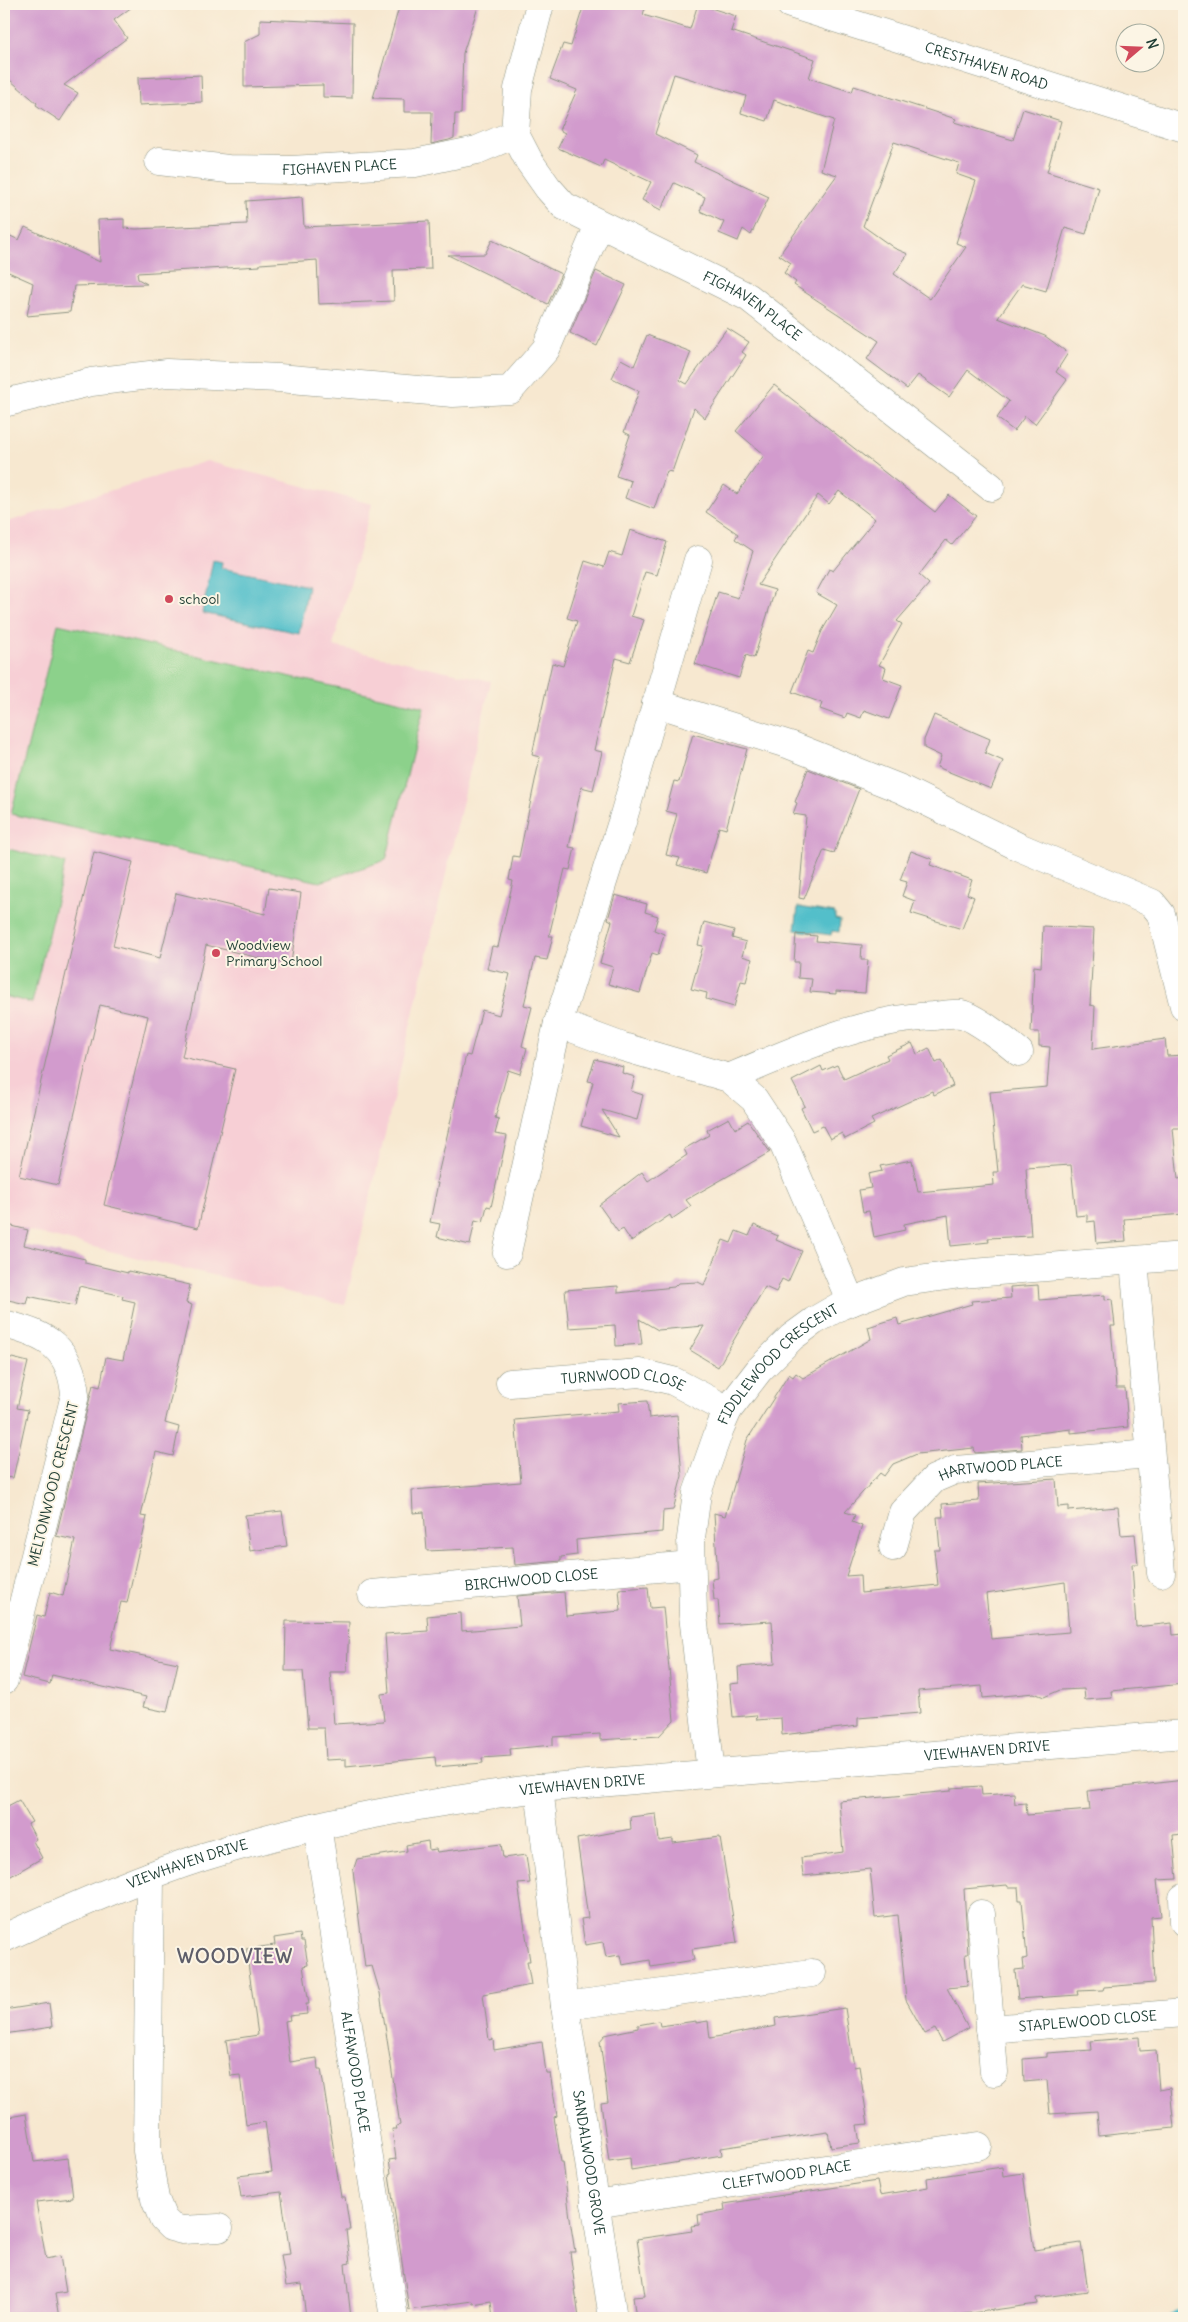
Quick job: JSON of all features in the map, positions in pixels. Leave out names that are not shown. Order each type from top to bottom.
[{"type":"street","name":"FIGHAVEN PLACE","points":[[540,4],[518,89],[516,134],[529,161],[548,188],[564,206],[599,225],[748,297],[991,488]]},
{"type":"street","name":"CRESTHAVEN ROAD","points":[[790,4],[1184,128]]},
{"type":"street","name":"FIGHAVEN PLACE","points":[[159,161],[228,169],[272,170],[415,163],[478,150],[516,134]]},
{"type":"street","points":[[4,403],[91,382],[167,373],[279,378],[453,393],[510,390],[546,349],[599,225]]},
{"type":"street","points":[[507,1253],[558,1023],[622,822],[698,560]]},
{"type":"street","points":[[656,703],[790,745],[892,785],[1019,848],[1152,903],[1161,914],[1184,1006]]},
{"type":"street","points":[[729,1078],[792,1050],[860,1028],[917,1016],[962,1014],[1000,1036],[1019,1052]]},
{"type":"street","points":[[558,1023],[623,1047],[729,1078],[754,1099],[783,1143],[851,1302]]},
{"type":"street","name":"FIDDLEWOOD CRESCENT","points":[[711,1773],[693,1614],[691,1538],[697,1493],[728,1410],[759,1370],[792,1337],[814,1321],[851,1302],[904,1282],[961,1274],[1184,1256]]},
{"type":"street","points":[[1134,1261],[1161,1573]]},
{"type":"street","name":"MELTONWOOD CRESCENT","points":[[4,1324],[46,1338],[61,1352],[74,1380],[75,1395],[4,1680]]},
{"type":"street","name":"TURNWOOD CLOSE","points":[[510,1383],[640,1373],[673,1381],[728,1410]]},
{"type":"street","name":"HARTWOOD PLACE","points":[[893,1547],[903,1512],[934,1479],[955,1470],[1150,1454]]},
{"type":"street","name":"BIRCHWOOD CLOSE","points":[[372,1594],[691,1565]]},
{"type":"street","name":"VIEWHAVEN DRIVE","points":[[4,1938],[78,1904],[203,1857],[317,1826],[448,1800],[539,1788],[1184,1734]]},
{"type":"street","name":"SANDALWOOD GROVE","points":[[539,1788],[565,2006],[613,2318]]},
{"type":"street","name":"ALFAWOOD PLACE","points":[[317,1826],[394,2318]]},
{"type":"street","points":[[150,1876],[147,2151],[155,2199],[163,2219],[172,2227],[182,2230],[219,2228]]},
{"type":"street","points":[[982,1914],[994,2072]]},
{"type":"street","points":[[565,2006],[812,1973]]},
{"type":"street","name":"STAPLEWOOD CLOSE","points":[[990,2029],[1184,2013]]},
{"type":"street","name":"CLEFTWOOD PLACE","points":[[595,2204],[978,2146]]},
{"type":"shaded area","name":"Woodview Primary School","points":[[207,461],[372,504],[333,646],[491,681],[345,1305],[146,1260],[4,1225],[4,523]]},
{"type":"green space","points":[[58,624],[424,707],[386,860],[320,882],[11,814]]},
{"type":"green space","points":[[4,848],[65,863],[32,1003],[4,996]]},
{"type":"water","points":[[213,560],[222,562],[221,568],[308,586],[299,633],[202,613]]},
{"type":"water","points":[[798,907],[835,913],[835,919],[840,920],[839,932],[832,931],[831,935],[795,930]]},
{"type":"building","points":[[4,4],[136,4],[114,20],[127,38],[64,85],[78,93],[60,121],[36,105],[37,103],[4,75]]},
{"type":"building","points":[[400,4],[479,4],[463,53],[461,114],[455,114],[454,138],[449,140],[431,144],[432,112],[404,112],[404,99],[373,98]]},
{"type":"building","points":[[584,4],[646,4],[643,15],[690,29],[698,4],[736,16],[731,31],[815,59],[809,78],[852,92],[854,86],[956,119],[954,122],[1013,140],[1023,109],[1061,121],[1047,172],[1099,188],[1086,234],[1065,228],[1046,291],[1022,284],[998,318],[1045,336],[1068,353],[1056,372],[1067,380],[1035,424],[1025,416],[1014,431],[997,418],[1009,401],[968,370],[949,397],[918,375],[907,389],[867,359],[879,341],[794,285],[796,282],[784,273],[791,263],[779,255],[837,175],[821,170],[834,120],[774,100],[767,121],[741,113],[746,96],[674,74],[655,134],[697,155],[694,162],[769,197],[751,235],[743,229],[738,241],[719,233],[724,222],[700,211],[705,197],[674,183],[661,210],[642,200],[651,182],[604,160],[601,167],[558,148],[565,133],[559,130],[577,90],[550,79],[563,44],[571,46]],"holes":[[[894,142],[959,163],[956,174],[976,181],[956,243],[966,247],[930,299],[894,274],[908,254],[894,248],[863,226]]]},
{"type":"building","points":[[260,19],[353,23],[352,98],[323,97],[323,85],[244,87],[244,42],[260,34]]},
{"type":"building","points":[[201,75],[202,102],[139,105],[138,78]]},
{"type":"building","points":[[302,197],[304,227],[429,221],[431,269],[393,270],[394,301],[319,304],[317,260],[260,264],[260,266],[137,273],[138,279],[147,284],[74,286],[70,312],[27,316],[33,283],[4,270],[4,233],[19,240],[25,227],[100,262],[98,220],[124,219],[124,228],[136,229],[247,224],[246,201]]},
{"type":"building","points":[[492,240],[561,274],[548,304],[448,255],[485,254]]},
{"type":"building","points":[[596,271],[626,285],[597,346],[570,333]]},
{"type":"building","points":[[727,328],[749,342],[742,352],[746,355],[705,418],[694,408],[672,472],[667,471],[654,509],[625,498],[631,481],[616,476],[630,435],[624,432],[639,391],[612,378],[621,359],[634,366],[647,335],[691,352],[680,380],[687,384]]},
{"type":"building","points":[[774,385],[935,512],[949,495],[976,516],[952,545],[946,540],[919,575],[929,584],[897,621],[902,624],[879,665],[886,668],[883,678],[902,685],[889,719],[864,710],[861,718],[847,713],[845,718],[820,709],[822,703],[792,692],[808,651],[813,653],[822,631],[837,605],[816,593],[829,569],[833,571],[875,519],[839,491],[829,504],[818,495],[758,585],[775,590],[754,658],[746,655],[739,678],[695,664],[718,592],[738,598],[753,551],[735,539],[738,534],[706,512],[724,485],[737,494],[764,455],[736,431]]},
{"type":"building","points":[[630,530],[667,542],[657,575],[645,572],[631,616],[644,620],[630,662],[616,658],[594,750],[602,752],[593,790],[581,787],[569,847],[575,848],[570,870],[565,869],[549,936],[553,936],[547,960],[535,958],[524,1005],[532,1007],[522,1046],[527,1048],[520,1074],[508,1070],[495,1118],[499,1119],[495,1134],[507,1136],[491,1207],[487,1206],[483,1222],[475,1220],[470,1245],[437,1237],[440,1224],[430,1222],[438,1183],[436,1183],[466,1055],[470,1056],[482,1010],[499,1015],[510,974],[487,969],[492,946],[498,947],[513,881],[509,880],[513,856],[519,857],[540,757],[532,755],[552,663],[563,666],[577,621],[567,618],[585,561],[604,567],[609,552],[622,556]]},
{"type":"building","points":[[934,715],[990,739],[985,753],[1003,761],[991,789],[937,767],[941,756],[924,748],[924,740]]},
{"type":"building","points":[[693,734],[747,749],[726,829],[719,827],[706,873],[677,865],[680,858],[666,855],[677,814],[666,811],[674,781],[679,782]]},
{"type":"building","points":[[808,769],[859,789],[834,853],[824,850],[804,899],[799,898],[806,816],[793,814],[797,803],[795,802]]},
{"type":"building","points":[[911,851],[932,859],[930,865],[972,880],[967,894],[974,897],[962,929],[911,913],[915,901],[902,896],[907,882],[900,880]]},
{"type":"building","points":[[94,852],[133,862],[113,946],[160,958],[176,893],[265,914],[269,888],[301,893],[291,963],[259,958],[206,945],[182,1057],[235,1069],[198,1228],[104,1205],[148,1016],[100,1005],[58,1185],[19,1176]]},
{"type":"building","points":[[615,895],[647,904],[645,912],[658,916],[654,930],[664,934],[658,955],[652,953],[640,993],[608,984],[613,967],[600,963],[612,921],[608,919]]},
{"type":"building","points":[[704,922],[734,930],[732,938],[746,942],[742,956],[752,959],[746,982],[741,981],[734,1007],[706,999],[707,993],[691,989],[703,946],[698,945]]},
{"type":"building","points":[[1043,926],[1094,929],[1090,1005],[1095,1006],[1093,1049],[1165,1039],[1167,1056],[1184,1055],[1184,1128],[1173,1128],[1178,1179],[1184,1178],[1184,1214],[1124,1219],[1126,1241],[1097,1243],[1095,1221],[1087,1222],[1087,1215],[1076,1216],[1071,1165],[1026,1168],[1031,1236],[988,1238],[989,1242],[951,1246],[948,1215],[904,1224],[905,1230],[874,1237],[869,1211],[863,1212],[859,1190],[871,1188],[868,1174],[882,1171],[880,1166],[912,1160],[918,1192],[994,1185],[993,1172],[998,1172],[990,1092],[1047,1087],[1050,1047],[1039,1046],[1039,1032],[1031,1032],[1034,966],[1041,967]]},
{"type":"building","points":[[796,934],[817,936],[816,941],[862,945],[861,960],[868,960],[865,993],[836,991],[836,994],[810,992],[812,979],[798,978],[799,962],[794,962]]},
{"type":"building","points":[[912,1043],[917,1054],[929,1048],[936,1063],[942,1060],[953,1086],[934,1095],[932,1091],[871,1119],[874,1124],[845,1139],[842,1133],[830,1139],[823,1126],[812,1131],[801,1108],[805,1106],[792,1081],[821,1066],[823,1071],[837,1065],[844,1079],[888,1059],[886,1055]]},
{"type":"building","points":[[595,1059],[623,1067],[622,1073],[635,1077],[631,1091],[643,1095],[637,1120],[602,1110],[619,1137],[581,1126],[593,1082],[588,1081]]},
{"type":"building","points":[[729,1118],[735,1129],[748,1121],[770,1152],[686,1200],[691,1206],[672,1219],[670,1215],[631,1241],[623,1229],[618,1232],[599,1205],[642,1172],[648,1181],[687,1155],[684,1149],[709,1135],[707,1130]]},
{"type":"building","points":[[4,1224],[28,1230],[24,1245],[85,1259],[85,1263],[190,1285],[186,1303],[192,1305],[165,1423],[179,1427],[173,1456],[156,1452],[141,1516],[147,1517],[140,1548],[127,1603],[121,1602],[110,1649],[178,1663],[167,1712],[143,1707],[146,1697],[52,1675],[50,1684],[22,1677],[37,1615],[44,1617],[50,1592],[63,1596],[75,1540],[56,1536],[93,1385],[100,1387],[106,1357],[123,1360],[135,1302],[122,1299],[123,1296],[79,1286],[75,1306],[28,1296],[26,1304],[4,1299]]},
{"type":"building","points":[[754,1225],[778,1236],[776,1240],[802,1251],[788,1282],[782,1279],[776,1292],[765,1287],[718,1367],[690,1350],[704,1326],[658,1330],[639,1319],[642,1344],[616,1346],[615,1325],[569,1328],[565,1290],[618,1286],[618,1293],[674,1287],[678,1283],[698,1282],[704,1285],[723,1240],[731,1243],[736,1231],[749,1236]]},
{"type":"building","points":[[1038,1285],[1039,1300],[1105,1295],[1105,1300],[1112,1299],[1115,1326],[1111,1326],[1116,1388],[1125,1388],[1128,1427],[1071,1433],[1071,1429],[1021,1435],[1022,1449],[975,1453],[974,1448],[917,1454],[893,1464],[884,1476],[880,1473],[845,1512],[855,1515],[852,1522],[862,1526],[846,1576],[860,1575],[861,1593],[938,1585],[934,1550],[940,1550],[937,1517],[943,1517],[942,1504],[979,1501],[978,1484],[1056,1479],[1058,1507],[1069,1506],[1069,1511],[1118,1507],[1121,1535],[1135,1534],[1138,1564],[1132,1564],[1136,1627],[1172,1623],[1173,1635],[1184,1634],[1184,1684],[1111,1691],[1112,1698],[1085,1700],[1084,1689],[1060,1690],[1044,1697],[1034,1693],[983,1698],[982,1686],[918,1691],[920,1713],[858,1718],[858,1726],[782,1735],[781,1718],[757,1720],[756,1715],[733,1717],[730,1684],[739,1683],[738,1667],[775,1664],[772,1621],[720,1624],[718,1600],[714,1600],[712,1579],[718,1578],[714,1513],[725,1516],[747,1440],[789,1374],[793,1377],[796,1373],[803,1378],[871,1339],[868,1327],[897,1318],[899,1325],[972,1304],[971,1301],[1011,1298],[1010,1287]],"holes":[[[1065,1582],[1069,1632],[991,1639],[986,1594]]]},
{"type":"building","points":[[4,1356],[28,1362],[17,1408],[28,1410],[13,1478],[4,1477]]},
{"type":"building","points":[[647,1401],[649,1418],[677,1415],[682,1476],[673,1510],[663,1511],[662,1532],[576,1540],[577,1555],[561,1557],[561,1561],[515,1565],[513,1547],[427,1551],[424,1512],[413,1513],[412,1490],[521,1482],[515,1420],[619,1411],[618,1403]]},
{"type":"building","points":[[282,1511],[287,1546],[250,1551],[245,1515]]},
{"type":"building","points":[[648,1587],[650,1608],[663,1607],[674,1720],[659,1736],[600,1740],[600,1734],[553,1737],[553,1745],[510,1749],[511,1756],[482,1758],[483,1763],[436,1767],[435,1757],[346,1766],[346,1759],[326,1760],[324,1728],[308,1728],[303,1671],[285,1671],[286,1621],[349,1622],[347,1672],[330,1672],[334,1724],[384,1721],[381,1694],[389,1693],[385,1634],[428,1631],[427,1616],[461,1613],[462,1631],[520,1626],[517,1596],[564,1592],[566,1616],[621,1611],[619,1589]]},
{"type":"building","points":[[1184,1780],[1184,1834],[1173,1835],[1177,1879],[1157,1880],[1161,1916],[1151,1917],[1154,1983],[1104,1987],[1103,1990],[1077,1991],[1078,1995],[1018,1999],[1015,1970],[1024,1969],[1023,1959],[1027,1958],[1022,1900],[1019,1900],[1018,1887],[1008,1887],[1007,1885],[964,1889],[968,1954],[965,1954],[968,1986],[947,1988],[968,2028],[942,2042],[935,2029],[925,2034],[906,2000],[898,1915],[875,1918],[870,1869],[803,1876],[801,1858],[843,1852],[839,1801],[951,1791],[951,1788],[981,1786],[982,1795],[1014,1793],[1015,1804],[1026,1803],[1027,1815],[1090,1810],[1088,1791]]},
{"type":"building","points":[[19,1800],[32,1822],[28,1824],[36,1839],[33,1841],[42,1858],[4,1880],[4,1808]]},
{"type":"building","points":[[656,1814],[659,1841],[673,1839],[673,1843],[720,1837],[737,1943],[692,1949],[694,1960],[651,1967],[650,1960],[622,1965],[620,1955],[606,1957],[603,1942],[585,1945],[581,1919],[588,1918],[577,1839],[631,1829],[630,1817]]},
{"type":"building","points":[[428,1841],[429,1850],[436,1849],[437,1852],[501,1844],[503,1858],[526,1855],[530,1883],[518,1884],[530,1961],[527,1961],[531,1985],[483,1994],[489,2040],[493,2039],[494,2050],[542,2042],[546,2073],[550,2073],[557,2116],[554,2117],[561,2162],[563,2162],[575,2252],[570,2252],[579,2318],[493,2318],[491,2301],[473,2304],[472,2301],[409,2310],[389,2174],[391,2173],[389,2160],[396,2159],[392,2129],[397,2129],[396,2126],[400,2125],[380,1993],[372,1966],[365,1967],[353,1871],[357,1859],[407,1851],[406,1845]]},
{"type":"building","points":[[300,1934],[301,1941],[304,1941],[308,1965],[303,1966],[309,2004],[306,2004],[307,2014],[289,2016],[290,2020],[285,2021],[290,2062],[317,2058],[318,2069],[321,2069],[341,2197],[345,2197],[350,2230],[346,2230],[350,2263],[345,2264],[351,2318],[306,2318],[302,2284],[286,2286],[281,2255],[290,2254],[281,2192],[241,2197],[238,2176],[272,2172],[265,2122],[246,2125],[240,2075],[231,2076],[226,2040],[258,2035],[246,1949],[275,1945],[274,1938]]},
{"type":"building","points":[[49,2003],[52,2027],[4,2034],[4,2010]]},
{"type":"building","points":[[845,2008],[854,2067],[859,2066],[868,2124],[857,2125],[860,2143],[831,2147],[828,2132],[721,2148],[722,2155],[631,2170],[630,2158],[609,2161],[601,2103],[608,2102],[600,2041],[605,2035],[638,2028],[638,2025],[659,2021],[660,2026],[708,2021],[710,2038],[776,2026],[775,2018]]},
{"type":"building","points":[[1139,2037],[1140,2051],[1156,2050],[1159,2090],[1170,2088],[1174,2128],[1099,2136],[1097,2111],[1050,2114],[1047,2080],[1024,2082],[1023,2059],[1047,2057],[1047,2053],[1092,2050],[1091,2041]]},
{"type":"building","points":[[26,2114],[34,2162],[68,2158],[73,2198],[36,2202],[46,2259],[60,2256],[66,2292],[55,2294],[59,2318],[4,2318],[4,2118]]},
{"type":"building","points":[[1002,2167],[1003,2176],[1023,2173],[1034,2250],[1081,2243],[1088,2291],[1036,2298],[1037,2304],[936,2318],[636,2318],[633,2297],[645,2296],[637,2239],[692,2231],[691,2226],[699,2225],[698,2215],[725,2210],[724,2204],[877,2181],[880,2195],[928,2187],[927,2178]]},
{"type":"waterway","points":[[1174,2318],[1184,2311]]},
{"type":"place","name":"school","points":[[169,599]]},
{"type":"place","name":"Woodview Primary School","points":[[216,953]]},
{"type":"district","name":"WOODVIEW","points":[[235,1956]]}]
